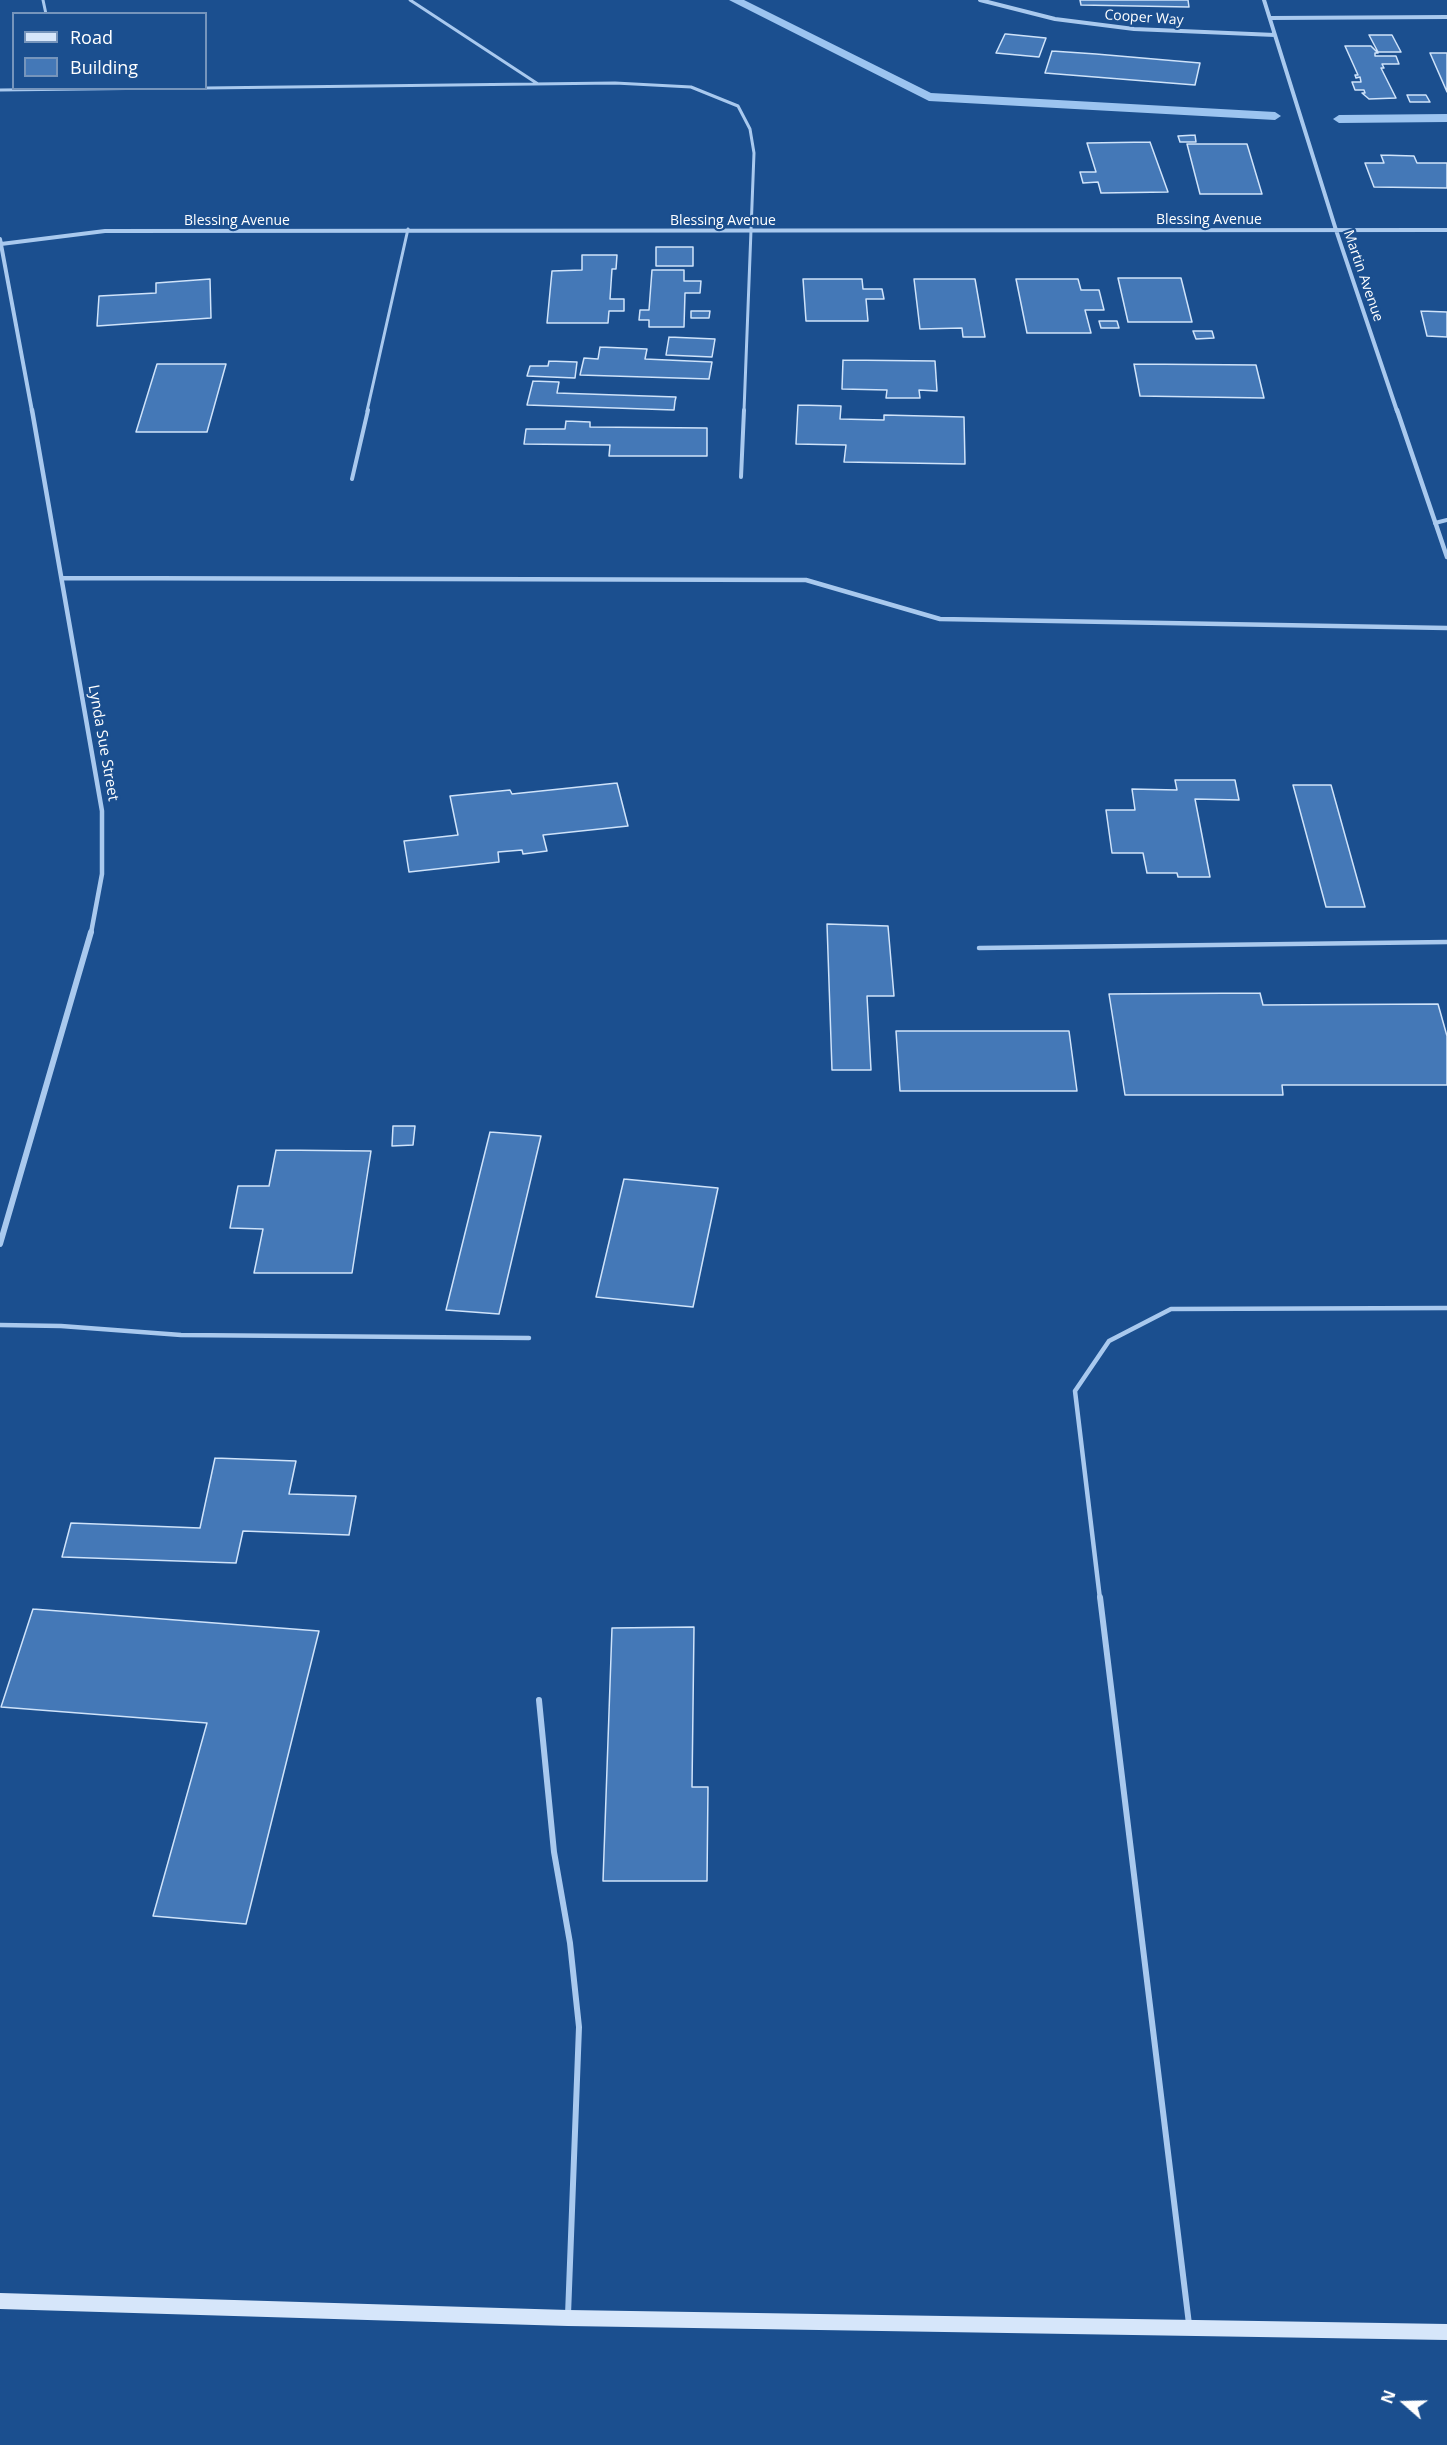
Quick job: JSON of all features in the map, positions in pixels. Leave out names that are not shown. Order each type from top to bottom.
[{"type":"main road","points":[[0,2301],[568,2318],[1447,2332]]},
{"type":"street","name":"Cooper Way","points":[[980,0],[1056,20],[1134,29],[1275,35]]},
{"type":"street","name":"Martin Avenue","points":[[1264,0],[1336,230],[1447,557]]},
{"type":"street","points":[[1269,18],[1447,17]]},
{"type":"street","name":"Blessing Avenue","points":[[0,242],[105,231],[1447,230]]},
{"type":"street","name":"Lynda Sue Street","points":[[0,242],[63,578],[102,810],[102,874],[89,942],[0,1244]]},
{"type":"street","points":[[63,578],[806,580],[940,619],[1447,628]]},
{"type":"lane","points":[[410,0],[538,84]]},
{"type":"lane","points":[[207,88],[615,83],[692,87],[738,106],[750,129],[754,153],[749,232],[741,477]]},
{"type":"lane","points":[[352,479],[408,229]]},
{"type":"lane","points":[[1435,523],[1447,520]]},
{"type":"lane","points":[[978,948],[1447,942]]},
{"type":"lane","points":[[1190,2327],[1075,1391],[1109,1341],[1171,1309],[1447,1308]]},
{"type":"lane","points":[[0,1324],[181,1335],[529,1338]]},
{"type":"lane","points":[[539,1700],[554,1852],[570,1942],[579,2027],[568,2318]]},
{"type":"building","points":[[1080,0],[1188,0],[1189,7],[1081,5]]},
{"type":"building","points":[[1005,34],[1046,38],[1039,57],[996,53]]},
{"type":"building","points":[[1369,35],[1392,35],[1401,52],[1378,52]]},
{"type":"building","points":[[1345,46],[1371,46],[1378,53],[1375,53],[1375,56],[1396,56],[1399,64],[1382,64],[1384,68],[1381,68],[1396,98],[1369,99],[1362,93],[1365,93],[1364,90],[1355,90],[1352,82],[1361,82],[1360,77],[1356,78],[1355,75],[1358,75]]},
{"type":"building","points":[[1052,51],[1200,63],[1195,85],[1045,73]]},
{"type":"building","points":[[1430,53],[1447,53],[1447,92]]},
{"type":"building","points":[[1407,95],[1426,95],[1430,102],[1410,102]]},
{"type":"building","points":[[1195,135],[1196,142],[1180,142],[1178,136]]},
{"type":"building","points":[[1150,142],[1168,192],[1101,193],[1098,182],[1083,183],[1080,172],[1096,172],[1087,143]]},
{"type":"building","points":[[1187,144],[1247,144],[1262,194],[1200,194]]},
{"type":"building","points":[[1381,155],[1414,156],[1417,163],[1447,163],[1447,188],[1374,187],[1365,163],[1384,163]]},
{"type":"building","points":[[656,247],[693,247],[693,266],[656,266]]},
{"type":"building","points":[[582,255],[617,255],[616,269],[612,269],[610,299],[624,299],[624,311],[609,311],[608,323],[547,323],[552,271],[582,270]]},
{"type":"building","points":[[652,270],[684,270],[684,281],[701,281],[700,293],[685,293],[684,327],[649,327],[649,320],[639,320],[640,310],[649,310]]},
{"type":"building","points":[[1118,278],[1181,278],[1192,322],[1128,322]]},
{"type":"building","points":[[210,279],[211,318],[97,326],[99,296],[156,293],[156,283]]},
{"type":"building","points":[[803,279],[862,279],[863,289],[882,289],[884,299],[866,299],[868,321],[806,321]]},
{"type":"building","points":[[914,279],[975,279],[985,337],[963,337],[962,328],[920,329]]},
{"type":"building","points":[[1016,279],[1078,279],[1081,290],[1099,290],[1104,310],[1085,310],[1091,333],[1027,333]]},
{"type":"building","points":[[691,311],[710,311],[709,318],[691,318]]},
{"type":"building","points":[[1421,311],[1447,312],[1447,337],[1427,336]]},
{"type":"building","points":[[1099,321],[1117,321],[1119,328],[1101,328]]},
{"type":"building","points":[[1193,331],[1212,331],[1214,338],[1196,339]]},
{"type":"building","points":[[669,337],[715,339],[712,357],[666,355]]},
{"type":"building","points":[[600,347],[647,349],[645,359],[712,362],[709,379],[580,375],[584,358],[598,359]]},
{"type":"building","points":[[843,360],[935,361],[937,391],[919,390],[920,398],[886,398],[887,390],[842,389]]},
{"type":"building","points":[[549,361],[577,362],[575,378],[527,376],[530,366],[548,366]]},
{"type":"building","points":[[157,364],[226,364],[207,432],[136,432]]},
{"type":"building","points":[[1134,364],[1256,365],[1264,398],[1140,396]]},
{"type":"building","points":[[533,381],[559,382],[557,393],[676,397],[674,410],[527,405]]},
{"type":"building","points":[[798,405],[841,406],[840,419],[884,420],[884,415],[964,417],[965,464],[844,462],[846,445],[796,444]]},
{"type":"building","points":[[566,421],[590,422],[590,427],[707,428],[707,456],[609,456],[610,445],[524,444],[526,429],[565,429]]},
{"type":"building","points":[[1175,780],[1235,780],[1239,800],[1195,799],[1210,877],[1178,877],[1177,873],[1147,873],[1143,853],[1112,853],[1106,810],[1135,810],[1132,789],[1177,790]]},
{"type":"building","points":[[617,783],[628,826],[543,835],[547,851],[523,854],[522,850],[498,852],[499,862],[409,872],[404,841],[458,835],[450,796],[510,790],[512,794]]},
{"type":"building","points":[[1293,785],[1331,785],[1365,907],[1326,907]]},
{"type":"building","points":[[827,924],[888,926],[894,996],[867,996],[871,1070],[832,1070]]},
{"type":"building","points":[[1260,993],[1263,1005],[1438,1004],[1447,1036],[1447,1085],[1282,1085],[1283,1095],[1125,1095],[1109,994]]},
{"type":"building","points":[[896,1031],[1069,1031],[1077,1091],[900,1091]]},
{"type":"building","points":[[393,1126],[415,1126],[413,1145],[392,1146]]},
{"type":"building","points":[[490,1132],[541,1136],[499,1314],[446,1310]]},
{"type":"building","points":[[276,1150],[371,1151],[352,1273],[254,1273],[263,1229],[230,1228],[238,1186],[269,1186]]},
{"type":"building","points":[[624,1179],[718,1188],[693,1307],[596,1297]]},
{"type":"building","points":[[215,1458],[296,1461],[289,1494],[356,1496],[349,1535],[243,1531],[236,1563],[62,1557],[71,1523],[200,1528]]},
{"type":"building","points":[[33,1609],[319,1631],[246,1924],[153,1916],[207,1723],[1,1707]]},
{"type":"building","points":[[694,1627],[692,1787],[708,1787],[707,1881],[603,1881],[612,1628]]},
{"type":"waterway","points":[[735,0],[929,97],[1275,116]]},
{"type":"waterway","points":[[1339,119],[1447,118]]}]
